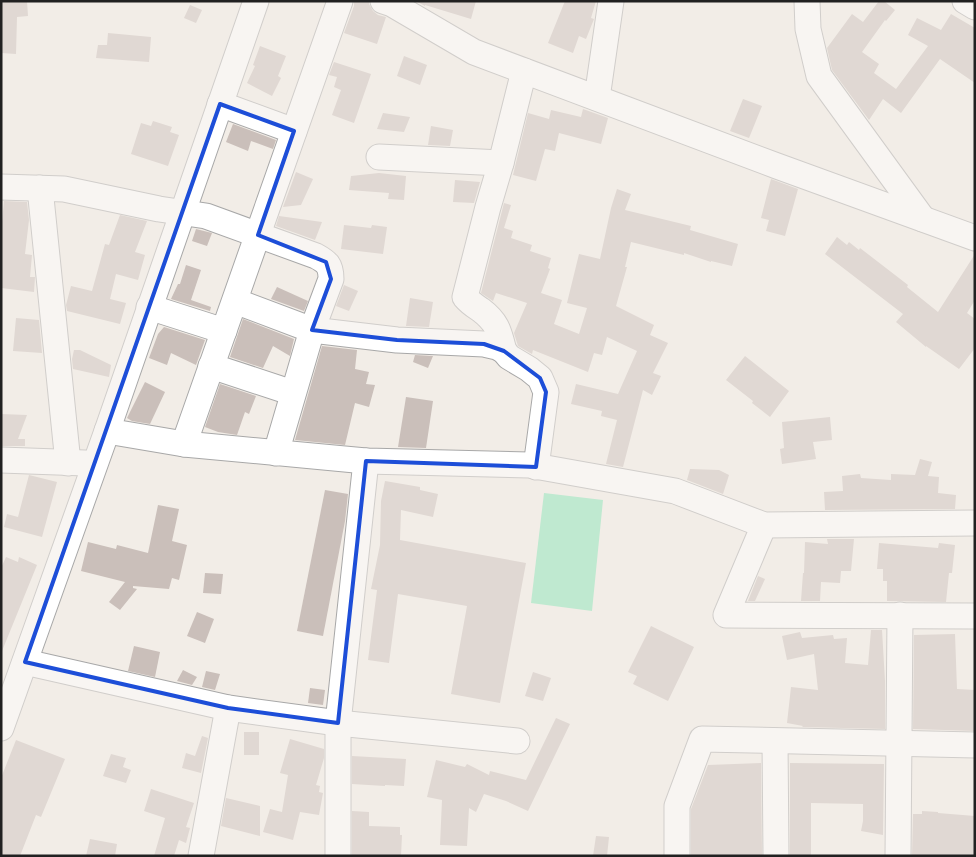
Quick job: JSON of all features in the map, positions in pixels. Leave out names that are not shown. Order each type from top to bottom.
[{"type":"street","points":[[1,728],[107,432],[256,1]]},
{"type":"street","points":[[184,444],[340,1]]},
{"type":"street","points":[[383,1],[392,4],[474,52],[975,238]]},
{"type":"street","points":[[598,98],[611,1]]},
{"type":"street","points":[[807,1],[808,29],[819,76],[923,219]]},
{"type":"street","points":[[965,1],[975,7]]},
{"type":"street","points":[[504,352],[498,329],[490,317],[469,303],[466,297],[524,71]]},
{"type":"street","points":[[220,104],[294,131]]},
{"type":"street","points":[[378,158],[501,163]]},
{"type":"street","points":[[1,187],[64,189],[159,209],[206,216],[316,256],[326,262],[331,270],[331,279],[312,330],[276,453]]},
{"type":"street","points":[[40,188],[68,463]]},
{"type":"street","points":[[234,301],[312,330],[398,340],[484,344],[497,347],[509,358],[529,369],[540,378],[546,392],[536,467]]},
{"type":"street","points":[[149,307],[224,331]]},
{"type":"street","points":[[211,366],[293,393]]},
{"type":"street","points":[[107,432],[184,444],[366,461],[530,465],[675,491],[764,526],[975,523]]},
{"type":"street","points":[[1,460],[95,464]]},
{"type":"street","points":[[338,856],[338,723],[366,461]]},
{"type":"street","points":[[764,526],[726,615],[975,616]]},
{"type":"street","points":[[898,856],[900,616]]},
{"type":"street","points":[[25,662],[228,708],[338,723],[517,741]]},
{"type":"street","points":[[201,856],[228,708]]},
{"type":"street","points":[[677,856],[677,806],[702,739],[975,745]]},
{"type":"street","points":[[775,741],[776,856]]},
{"type":"highlighted area","points":[[220,104],[294,131],[258,235],[326,262],[331,279],[312,330],[397,340],[484,344],[504,351],[540,378],[546,392],[536,467],[366,461],[338,723],[228,708],[25,662]]},
{"type":"green space","points":[[544,493],[603,500],[592,611],[531,603]]},
{"type":"building","points":[[1,1],[27,1],[28,16],[17,17],[16,54],[1,53]]},
{"type":"building","points":[[354,1],[369,1],[373,11],[378,15],[386,17],[377,44],[344,33]]},
{"type":"building","points":[[416,1],[476,1],[471,19],[425,6]]},
{"type":"building","points":[[565,1],[596,1],[591,18],[594,19],[586,39],[579,36],[573,53],[548,43]]},
{"type":"building","points":[[879,1],[884,1],[895,10],[885,20],[862,52],[879,64],[874,73],[896,89],[928,46],[908,35],[917,18],[941,30],[951,14],[975,28],[975,83],[940,59],[901,113],[883,99],[869,120],[832,70],[827,48],[852,14],[863,22]]},
{"type":"building","points":[[190,5],[202,10],[196,23],[184,18]]},
{"type":"building","points":[[108,33],[151,37],[149,62],[96,58],[98,45],[107,45]]},
{"type":"building","points":[[260,46],[286,56],[278,76],[281,78],[272,96],[247,83],[255,66],[253,65]]},
{"type":"building","points":[[404,56],[427,65],[420,85],[397,76]]},
{"type":"building","points":[[334,62],[371,74],[354,123],[332,115],[341,90],[334,87],[337,77],[329,75]]},
{"type":"building","points":[[743,99],[762,106],[749,138],[730,131]]},
{"type":"building","points":[[583,109],[608,118],[601,144],[559,133],[555,151],[545,149],[536,181],[513,175],[528,113],[549,119],[551,110],[581,117]]},
{"type":"building","points":[[383,113],[410,117],[404,132],[377,129]]},
{"type":"building","points":[[153,121],[172,127],[170,132],[179,135],[168,166],[131,154],[141,123],[151,126]]},
{"type":"building","points":[[233,124],[276,140],[273,149],[251,141],[248,151],[226,142]]},
{"type":"building","points":[[431,126],[453,130],[450,146],[428,145]]},
{"type":"building","points":[[296,172],[313,179],[301,205],[283,207]]},
{"type":"building","points":[[379,173],[406,176],[404,200],[388,199],[389,193],[349,190],[351,176]]},
{"type":"building","points":[[771,179],[798,189],[785,236],[766,231],[769,220],[761,218]]},
{"type":"building","points":[[455,180],[480,182],[474,203],[453,202]]},
{"type":"building","points":[[617,189],[631,194],[625,210],[691,226],[690,230],[738,244],[732,266],[711,262],[684,253],[684,255],[631,242],[625,267],[627,267],[616,306],[654,325],[650,335],[668,343],[653,373],[661,376],[652,395],[643,390],[623,467],[606,464],[617,420],[601,416],[602,411],[571,404],[576,384],[618,394],[637,351],[607,337],[602,355],[594,353],[588,372],[533,350],[532,354],[518,346],[514,333],[527,303],[496,293],[493,301],[481,293],[504,203],[511,205],[504,228],[513,231],[511,238],[532,245],[530,251],[551,258],[548,268],[550,269],[541,293],[562,300],[554,324],[579,334],[587,308],[567,303],[579,254],[600,259]]},
{"type":"building","points":[[4,201],[27,202],[29,220],[25,254],[32,255],[30,277],[35,277],[34,292],[1,288],[1,233]]},
{"type":"building","points":[[120,215],[147,221],[135,252],[145,255],[138,280],[116,274],[110,299],[126,303],[120,324],[67,311],[66,305],[71,286],[92,291],[105,244],[109,245]]},
{"type":"building","points":[[279,216],[322,222],[315,240],[276,226]]},
{"type":"building","points":[[344,225],[371,228],[372,225],[387,227],[383,254],[341,249]]},
{"type":"building","points":[[196,229],[212,233],[207,246],[192,241]]},
{"type":"building","points":[[837,237],[847,245],[849,242],[859,250],[860,248],[908,285],[907,287],[938,312],[975,254],[975,300],[967,313],[975,319],[975,348],[959,369],[926,347],[896,322],[903,314],[825,254]]},
{"type":"building","points":[[186,265],[201,270],[191,300],[211,307],[210,311],[171,299],[178,284],[180,284]]},
{"type":"building","points":[[344,285],[358,291],[349,311],[336,306]]},
{"type":"building","points":[[277,287],[308,301],[304,311],[271,299]]},
{"type":"building","points":[[410,298],[433,302],[429,327],[406,326]]},
{"type":"building","points":[[16,318],[39,320],[42,353],[13,351]]},
{"type":"building","points":[[243,319],[294,339],[290,356],[273,346],[263,368],[230,357]]},
{"type":"building","points":[[164,327],[205,340],[196,365],[171,353],[167,365],[149,358],[158,334]]},
{"type":"building","points":[[322,346],[357,350],[355,369],[369,372],[366,384],[375,385],[369,407],[355,403],[345,445],[295,440]]},
{"type":"building","points":[[74,350],[80,350],[111,365],[109,377],[73,369],[72,359]]},
{"type":"building","points":[[415,355],[433,356],[428,368],[413,362]]},
{"type":"building","points":[[745,356],[789,391],[770,417],[726,380]]},
{"type":"building","points":[[145,382],[165,392],[150,424],[132,421],[127,418]]},
{"type":"building","points":[[220,384],[256,396],[249,414],[245,412],[237,435],[218,432],[205,427]]},
{"type":"building","points":[[406,397],[433,401],[426,448],[398,447]]},
{"type":"building","points":[[1,414],[27,415],[18,439],[25,439],[25,446],[1,446]]},
{"type":"building","points":[[830,417],[832,440],[813,442],[816,459],[782,464],[780,449],[784,448],[782,422]]},
{"type":"building","points":[[920,459],[932,462],[928,476],[939,477],[938,493],[956,495],[955,509],[825,510],[824,492],[843,491],[842,476],[860,474],[861,478],[891,480],[891,474],[915,475]]},
{"type":"building","points":[[690,469],[719,470],[729,475],[723,494],[687,480]]},
{"type":"building","points":[[29,475],[57,482],[42,537],[4,527],[7,514],[18,517]]},
{"type":"building","points":[[385,481],[420,487],[420,490],[438,494],[433,517],[401,510],[400,540],[526,563],[500,703],[451,694],[467,606],[398,594],[389,663],[368,660],[377,590],[371,589],[380,545],[381,501]]},
{"type":"building","points":[[325,490],[348,494],[345,521],[323,636],[297,631]]},
{"type":"building","points":[[158,505],[179,509],[172,541],[187,545],[179,580],[172,578],[169,589],[133,586],[133,588],[137,589],[120,610],[109,602],[125,582],[81,571],[88,542],[116,549],[117,545],[148,553]]},
{"type":"building","points":[[827,539],[854,539],[851,571],[841,571],[840,583],[821,582],[820,601],[801,601],[805,542],[828,544]]},
{"type":"building","points":[[879,543],[938,548],[939,543],[955,545],[952,573],[949,573],[946,602],[887,601],[887,581],[883,581],[883,569],[877,569]]},
{"type":"building","points":[[6,557],[18,562],[19,557],[37,565],[2,651],[1,568]]},
{"type":"building","points":[[205,573],[223,574],[221,594],[203,593]]},
{"type":"building","points":[[758,576],[765,579],[755,601],[748,601]]},
{"type":"building","points":[[197,612],[214,619],[205,643],[187,636]]},
{"type":"building","points":[[651,626],[694,647],[668,701],[633,684],[637,676],[628,672]]},
{"type":"building","points":[[871,630],[882,630],[885,729],[802,727],[787,723],[791,687],[818,690],[814,654],[787,660],[782,636],[800,632],[802,638],[833,635],[834,639],[847,638],[845,663],[868,665]]},
{"type":"building","points":[[955,634],[957,689],[975,690],[975,731],[913,729],[914,635]]},
{"type":"building","points":[[134,646],[160,652],[155,677],[128,671]]},
{"type":"building","points":[[183,670],[197,677],[192,685],[177,681]]},
{"type":"building","points":[[206,671],[220,674],[215,690],[202,687]]},
{"type":"building","points":[[533,672],[551,678],[543,701],[525,696]]},
{"type":"building","points":[[310,688],[325,690],[323,705],[308,703]]},
{"type":"building","points":[[556,718],[570,724],[528,811],[484,794],[476,812],[469,808],[467,846],[440,845],[442,800],[427,797],[436,760],[465,767],[467,764],[489,775],[490,771],[526,780]]},
{"type":"building","points":[[244,732],[259,732],[259,755],[244,755]]},
{"type":"building","points":[[202,736],[208,738],[201,773],[182,768],[186,753],[195,756]]},
{"type":"building","points":[[290,739],[324,749],[324,758],[316,785],[320,786],[319,792],[323,793],[319,815],[300,812],[293,840],[263,832],[270,809],[282,812],[288,775],[280,773]]},
{"type":"building","points":[[16,740],[65,759],[41,817],[36,815],[20,856],[1,856],[1,778]]},
{"type":"building","points":[[111,754],[126,758],[123,767],[131,770],[126,783],[103,776]]},
{"type":"building","points":[[352,756],[406,759],[404,786],[352,784]]},
{"type":"building","points":[[761,763],[762,856],[691,856],[691,809],[708,765]]},
{"type":"building","points":[[790,763],[884,764],[883,835],[861,831],[863,804],[811,803],[811,856],[790,856]]},
{"type":"building","points":[[151,789],[194,803],[186,827],[190,828],[186,843],[179,840],[174,856],[154,856],[165,818],[144,811]]},
{"type":"building","points":[[226,798],[260,806],[260,836],[221,826]]},
{"type":"building","points":[[352,811],[369,812],[369,826],[400,827],[400,835],[402,835],[401,856],[352,856]]},
{"type":"building","points":[[922,811],[975,816],[975,856],[912,856],[913,814],[922,814]]},
{"type":"building","points":[[596,836],[609,837],[607,856],[593,856]]},
{"type":"building","points":[[90,839],[117,844],[115,856],[86,856]]}]
